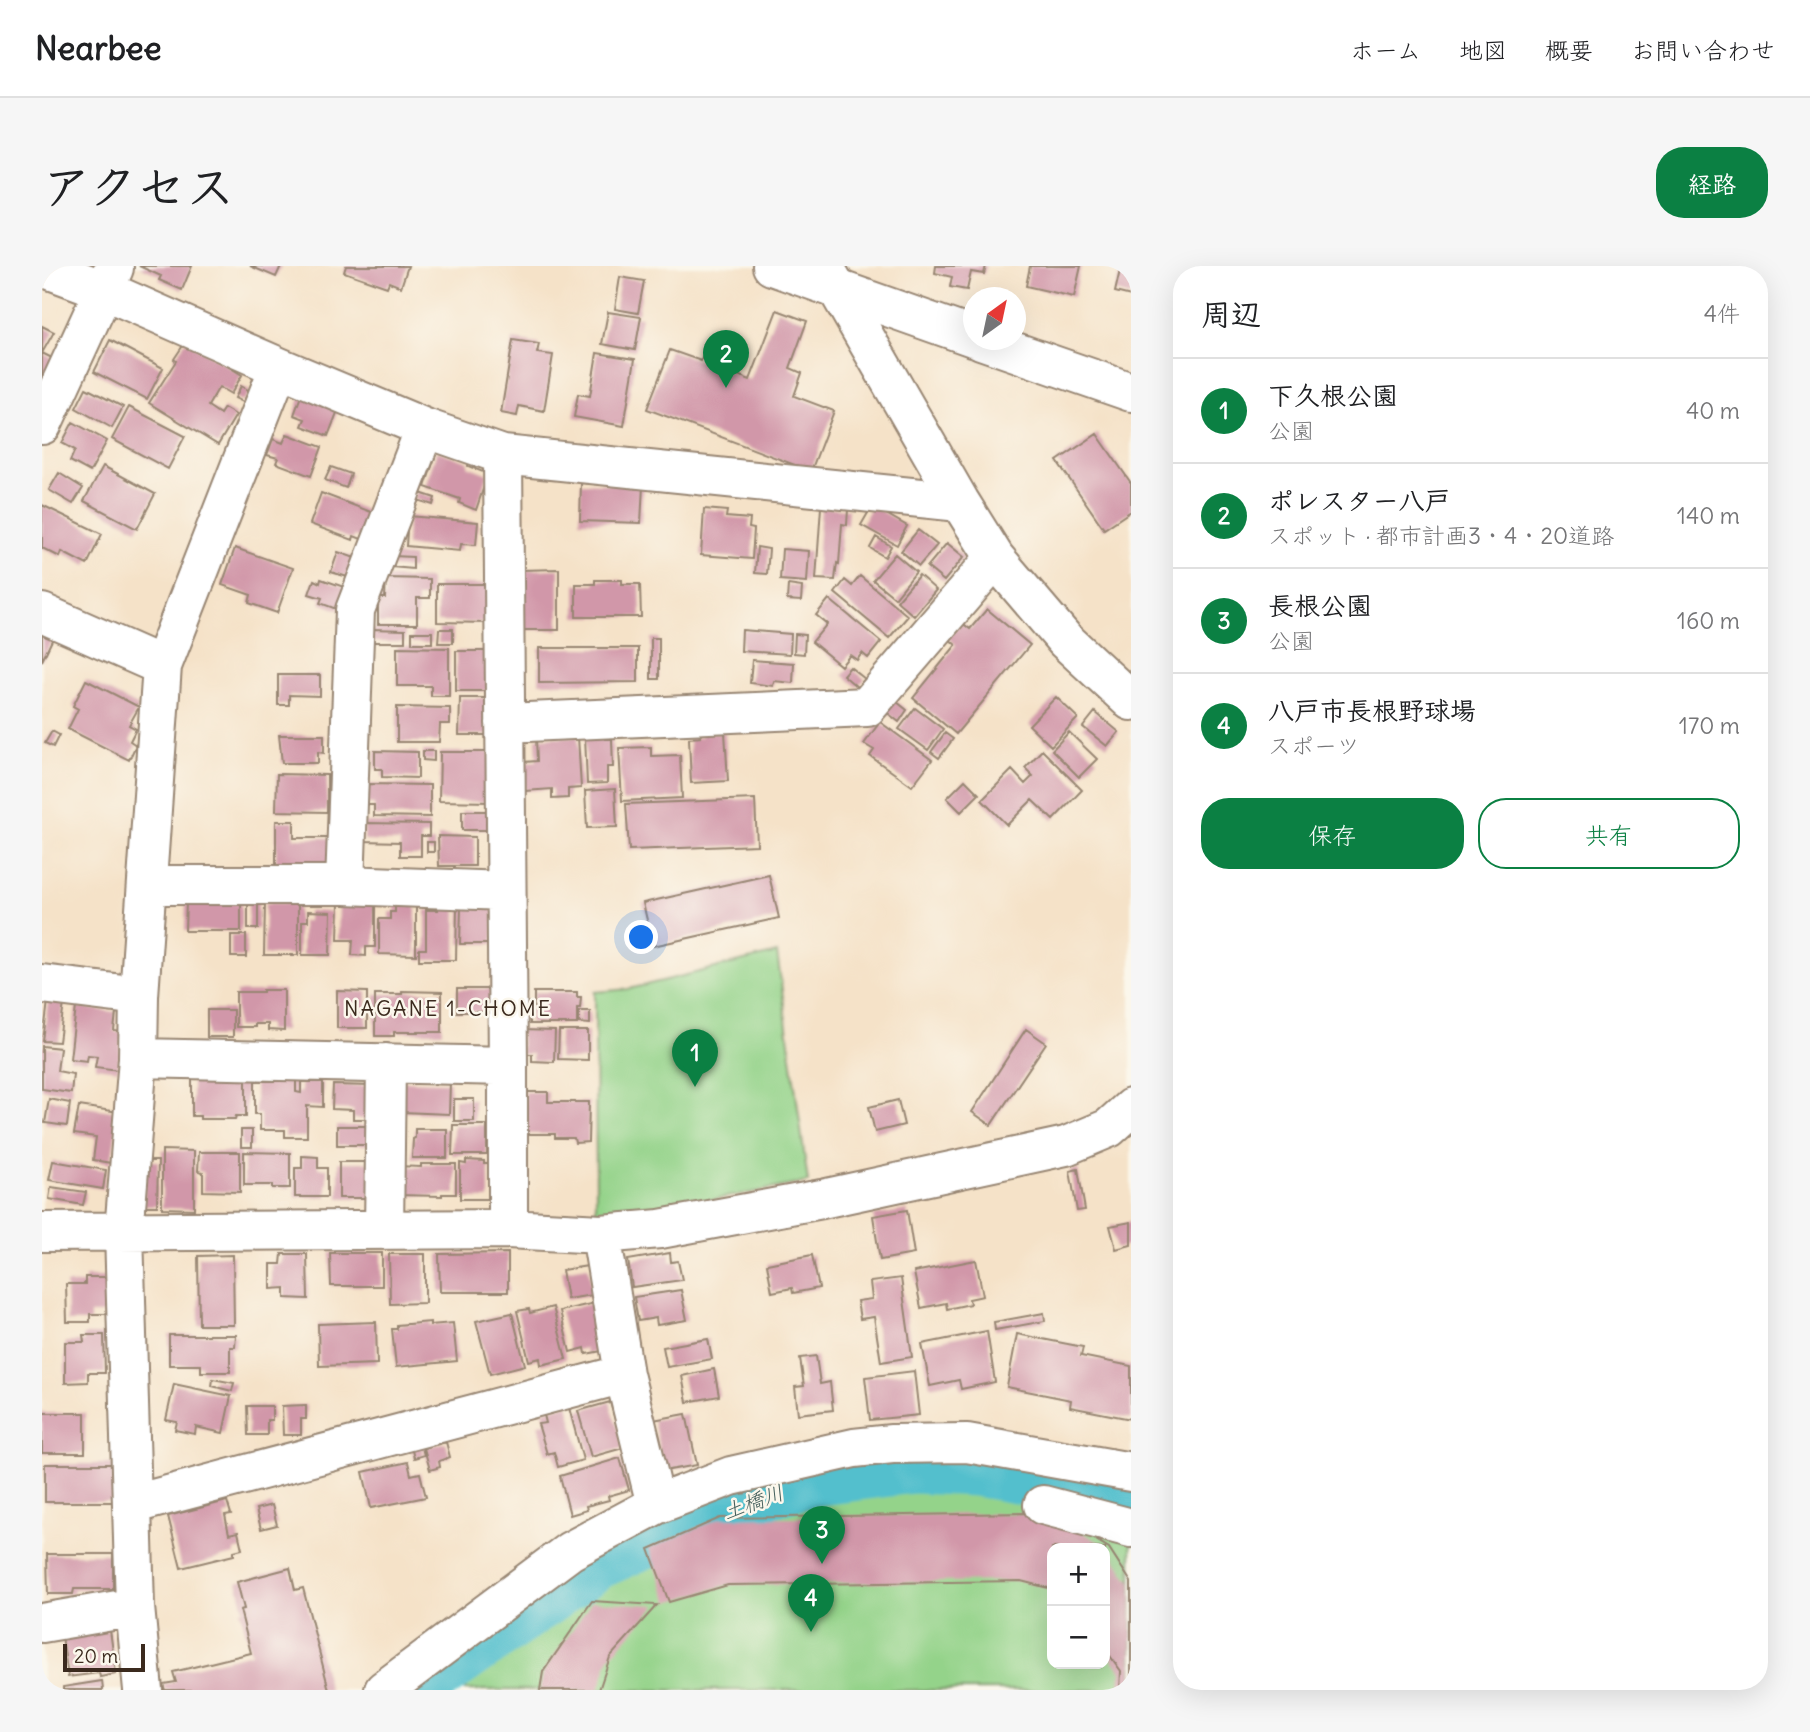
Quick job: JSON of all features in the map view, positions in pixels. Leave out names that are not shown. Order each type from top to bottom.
[{"type":"street","points":[[772,266],[830,277],[963,332]]},
{"type":"street","points":[[42,267],[110,278],[279,367],[425,428],[503,455],[960,502]]},
{"type":"street","points":[[830,277],[995,558],[1065,639],[1131,701]]},
{"type":"street","points":[[42,425],[110,278]]},
{"type":"street","points":[[1010,350],[1131,392]]},
{"type":"street","points":[[143,1690],[135,1607],[124,1233],[138,1058],[139,996],[162,666],[279,367]]},
{"type":"street","points":[[345,885],[355,610],[425,428]]},
{"type":"street","points":[[503,455],[508,1229]]},
{"type":"street","points":[[505,723],[867,706],[995,558]]},
{"type":"street","points":[[42,613],[162,666]]},
{"type":"street","points":[[148,886],[345,885],[505,891]]},
{"type":"street","points":[[42,984],[139,996]]},
{"type":"street","points":[[138,1058],[508,1066]]},
{"type":"street","points":[[384,1230],[386,1063]]},
{"type":"street","points":[[42,1232],[508,1229],[601,1234],[660,1229],[808,1201],[1066,1146],[1108,1128],[1131,1108]]},
{"type":"street","points":[[601,1234],[624,1374],[656,1505]]},
{"type":"street","points":[[134,1504],[624,1374]]},
{"type":"street","points":[[384,1690],[570,1551],[656,1505],[732,1476],[854,1448],[892,1444],[967,1443],[1131,1472]]},
{"type":"street","points":[[1043,1505],[1125,1536]]},
{"type":"street","points":[[42,1623],[135,1607]]},
{"type":"green space","points":[[777,953],[808,1182],[647,1212],[596,1212],[595,992],[629,989]]},
{"type":"green space","points":[[925,1464],[978,1466],[1131,1493],[1131,1690],[407,1690],[563,1579],[701,1511],[772,1486],[851,1471]]},
{"type":"building","points":[[139,266],[192,266],[182,290],[159,280],[161,276]]},
{"type":"building","points":[[250,266],[281,266],[276,277]]},
{"type":"building","points":[[346,266],[408,266],[401,287],[389,282],[387,287],[344,272]]},
{"type":"building","points":[[936,266],[986,266],[984,274],[971,272],[968,287],[963,289],[950,287],[952,277],[935,273]]},
{"type":"building","points":[[1030,266],[1081,266],[1074,297],[1026,286]]},
{"type":"building","points":[[1121,266],[1131,266],[1131,296],[1115,292]]},
{"type":"building","points":[[620,277],[644,281],[638,313],[615,309]]},
{"type":"building","points":[[777,310],[807,321],[790,368],[802,373],[794,396],[834,411],[811,471],[647,409],[670,350],[701,361],[704,353],[728,362],[725,370],[750,380]]},
{"type":"building","points":[[608,312],[641,317],[635,350],[602,344]]},
{"type":"building","points":[[42,326],[54,332],[42,353]]},
{"type":"building","points":[[110,340],[163,368],[147,399],[94,372]]},
{"type":"building","points":[[513,340],[539,344],[537,353],[553,355],[544,411],[519,406],[517,416],[501,413]]},
{"type":"building","points":[[186,341],[242,375],[231,394],[219,387],[208,406],[220,414],[224,408],[236,415],[218,445],[149,403]]},
{"type":"building","points":[[42,353],[54,359],[42,381]]},
{"type":"building","points":[[597,353],[635,359],[624,426],[574,417],[578,394],[590,396]]},
{"type":"building","points":[[241,386],[250,391],[243,402],[235,398]]},
{"type":"building","points":[[86,388],[123,407],[112,428],[76,408]]},
{"type":"building","points":[[302,393],[340,405],[328,436],[302,426],[305,419],[294,415]]},
{"type":"building","points":[[129,407],[185,436],[168,469],[112,439]]},
{"type":"building","points":[[73,422],[107,441],[90,472],[70,461],[75,450],[62,443]]},
{"type":"building","points":[[287,434],[322,447],[311,476],[276,463],[278,458],[267,455],[273,439],[283,443]]},
{"type":"building","points":[[1097,434],[1131,483],[1131,511],[1104,529],[1057,461]]},
{"type":"building","points":[[437,451],[469,462],[468,466],[488,474],[476,510],[459,503],[460,499],[425,487]]},
{"type":"building","points":[[103,466],[155,494],[137,529],[84,501]]},
{"type":"building","points":[[331,467],[351,474],[346,488],[325,480]]},
{"type":"building","points":[[59,473],[83,488],[73,504],[49,490]]},
{"type":"building","points":[[581,483],[643,485],[641,523],[580,521]]},
{"type":"building","points":[[417,492],[435,498],[433,505],[414,499]]},
{"type":"building","points":[[321,493],[374,513],[364,540],[354,536],[353,540],[310,524]]},
{"type":"building","points":[[42,505],[102,534],[87,565],[62,552],[60,557],[42,548]]},
{"type":"building","points":[[872,506],[907,526],[897,545],[861,525]]},
{"type":"building","points":[[821,507],[848,509],[847,525],[842,524],[835,580],[816,579]]},
{"type":"building","points":[[704,509],[727,511],[726,517],[750,519],[749,528],[754,529],[752,559],[701,555]]},
{"type":"building","points":[[408,516],[478,522],[476,545],[461,544],[460,551],[406,546]]},
{"type":"building","points":[[918,530],[937,545],[919,566],[901,551]]},
{"type":"building","points":[[876,537],[891,546],[885,557],[870,548]]},
{"type":"building","points":[[947,543],[964,557],[944,581],[927,567]]},
{"type":"building","points":[[757,547],[769,549],[767,574],[755,573]]},
{"type":"building","points":[[235,548],[293,568],[277,613],[249,603],[251,595],[222,585]]},
{"type":"building","points":[[782,549],[809,551],[807,582],[780,580]]},
{"type":"building","points":[[338,552],[358,559],[351,578],[331,572]]},
{"type":"building","points":[[895,554],[916,572],[895,598],[873,580]]},
{"type":"building","points":[[393,556],[413,557],[413,569],[392,567]]},
{"type":"building","points":[[559,569],[559,630],[521,630],[520,570]]},
{"type":"building","points":[[919,575],[936,590],[914,616],[897,601]]},
{"type":"building","points":[[860,576],[908,616],[889,638],[835,593],[845,580],[852,586]]},
{"type":"building","points":[[386,578],[430,579],[430,598],[417,598],[417,624],[378,624],[378,598],[385,598]]},
{"type":"building","points":[[321,579],[347,588],[339,610],[320,603],[322,598],[309,594],[314,580],[320,583]]},
{"type":"building","points":[[595,580],[622,580],[622,584],[640,584],[641,617],[576,617],[576,584],[595,584]]},
{"type":"building","points":[[437,584],[489,584],[489,623],[437,622]]},
{"type":"building","points":[[788,585],[802,587],[801,601],[787,600]]},
{"type":"building","points":[[829,599],[881,642],[868,658],[862,653],[857,660],[850,655],[841,666],[812,642],[827,624],[816,615]]},
{"type":"building","points":[[987,609],[1030,645],[956,734],[913,698],[956,645],[948,638],[961,622],[970,629]]},
{"type":"building","points":[[371,629],[405,630],[405,642],[371,642]]},
{"type":"building","points":[[439,629],[453,629],[453,643],[438,643]]},
{"type":"building","points":[[742,630],[791,634],[790,654],[741,651]]},
{"type":"building","points":[[412,632],[432,632],[432,643],[412,643]]},
{"type":"building","points":[[42,633],[53,638],[42,661]]},
{"type":"building","points":[[795,634],[805,635],[804,654],[794,653]]},
{"type":"building","points":[[651,638],[659,638],[659,679],[651,679]]},
{"type":"building","points":[[397,647],[449,648],[449,696],[431,696],[431,686],[397,686]]},
{"type":"building","points":[[539,648],[638,648],[638,682],[539,683]]},
{"type":"building","points":[[456,651],[487,651],[487,691],[456,691]]},
{"type":"building","points":[[752,660],[794,663],[793,683],[774,681],[773,686],[750,683]]},
{"type":"building","points":[[850,667],[865,679],[857,687],[843,675]]},
{"type":"building","points":[[278,675],[320,675],[320,696],[289,695],[289,705],[278,705]]},
{"type":"building","points":[[86,680],[139,707],[129,725],[136,729],[130,741],[136,745],[129,760],[68,729],[78,709],[73,706]]},
{"type":"building","points":[[1056,697],[1078,718],[1051,746],[1029,725]]},
{"type":"building","points":[[460,698],[489,698],[488,735],[459,735]]},
{"type":"building","points":[[892,698],[907,710],[899,722],[884,710]]},
{"type":"building","points":[[397,707],[450,708],[450,724],[440,724],[439,742],[397,742]]},
{"type":"building","points":[[915,708],[943,729],[928,750],[899,729]]},
{"type":"building","points":[[1095,712],[1119,732],[1107,746],[1083,727]]},
{"type":"building","points":[[880,722],[932,760],[912,786],[870,756],[874,750],[864,744]]},
{"type":"building","points":[[52,731],[59,735],[53,747],[45,743]]},
{"type":"building","points":[[725,732],[728,781],[691,783],[689,738],[701,737],[700,733]]},
{"type":"building","points":[[1069,732],[1097,759],[1079,777],[1052,750]]},
{"type":"building","points":[[945,733],[953,739],[939,758],[931,752]]},
{"type":"building","points":[[605,734],[605,739],[612,739],[613,767],[607,767],[607,783],[587,784],[585,736]]},
{"type":"building","points":[[279,735],[324,735],[324,753],[318,752],[318,763],[282,763]]},
{"type":"building","points":[[578,736],[581,788],[568,789],[568,798],[552,799],[552,789],[525,791],[524,762],[537,761],[536,738]]},
{"type":"building","points":[[651,747],[651,756],[680,755],[682,798],[622,801],[619,748]]},
{"type":"building","points":[[1042,750],[1082,790],[1053,820],[1032,800],[1007,825],[982,800],[1012,770],[1025,784],[1033,776],[1025,768]]},
{"type":"building","points":[[375,751],[418,752],[418,778],[382,777],[382,769],[375,769]]},
{"type":"building","points":[[423,751],[434,751],[434,761],[423,760]]},
{"type":"building","points":[[440,752],[490,752],[490,802],[439,801]]},
{"type":"building","points":[[277,774],[327,775],[327,812],[276,811]]},
{"type":"building","points":[[965,780],[979,794],[961,812],[947,798]]},
{"type":"building","points":[[367,784],[430,785],[430,817],[374,816],[374,805],[367,805]]},
{"type":"building","points":[[615,789],[617,827],[587,828],[585,791]]},
{"type":"building","points":[[755,799],[757,845],[629,850],[626,804]]},
{"type":"building","points":[[462,811],[490,811],[490,830],[462,830]]},
{"type":"building","points":[[276,821],[294,821],[294,838],[330,838],[330,868],[276,867]]},
{"type":"building","points":[[364,823],[429,824],[429,836],[421,836],[421,856],[400,856],[400,842],[364,841]]},
{"type":"building","points":[[438,836],[475,837],[475,866],[439,866]]},
{"type":"building","points":[[427,842],[434,842],[434,852],[427,852]]},
{"type":"building","points":[[769,875],[779,918],[653,946],[643,903]]},
{"type":"building","points":[[248,900],[258,900],[258,929],[248,929]]},
{"type":"building","points":[[186,902],[241,903],[241,931],[185,931]]},
{"type":"building","points":[[339,902],[375,903],[375,947],[366,947],[366,956],[352,955],[353,940],[338,940]]},
{"type":"building","points":[[265,903],[298,903],[298,955],[264,955]]},
{"type":"building","points":[[395,905],[416,905],[416,955],[379,954],[379,919],[390,919],[390,912],[395,912]]},
{"type":"building","points":[[438,905],[457,906],[456,960],[419,960],[419,949],[426,949],[426,910],[438,910]]},
{"type":"building","points":[[461,907],[494,909],[493,944],[460,944]]},
{"type":"building","points":[[308,911],[331,912],[330,955],[302,955],[302,921],[308,921]]},
{"type":"building","points":[[231,935],[246,935],[246,957],[231,957]]},
{"type":"building","points":[[457,989],[492,989],[492,1012],[457,1012]]},
{"type":"building","points":[[284,990],[284,1031],[268,1030],[268,1024],[236,1027],[236,992]]},
{"type":"building","points":[[337,991],[367,992],[367,1028],[337,1028]]},
{"type":"building","points":[[402,991],[442,992],[442,1032],[394,1032],[394,1036],[375,1036],[375,994],[402,994]]},
{"type":"building","points":[[534,992],[577,992],[577,997],[581,997],[580,1008],[577,1008],[577,1024],[530,1024],[530,1007],[534,1007]]},
{"type":"building","points":[[48,1001],[64,1003],[59,1042],[43,1041]]},
{"type":"building","points":[[76,1007],[116,1012],[114,1031],[122,1032],[118,1070],[95,1067],[97,1056],[88,1055],[87,1061],[70,1059]]},
{"type":"building","points":[[207,1010],[233,1010],[233,1037],[207,1037]]},
{"type":"building","points":[[579,1011],[590,1011],[590,1024],[579,1023]]},
{"type":"building","points":[[1026,1029],[1046,1043],[991,1125],[972,1112]]},
{"type":"building","points":[[521,1030],[555,1031],[554,1062],[532,1061],[532,1054],[521,1054]]},
{"type":"building","points":[[559,1031],[588,1031],[588,1060],[558,1059]]},
{"type":"building","points":[[42,1046],[60,1048],[57,1071],[73,1074],[71,1093],[42,1089]]},
{"type":"building","points":[[192,1078],[246,1079],[246,1116],[236,1116],[235,1119],[200,1119],[200,1116],[192,1116]]},
{"type":"building","points":[[255,1081],[296,1081],[296,1092],[301,1093],[301,1082],[323,1082],[323,1107],[307,1106],[307,1137],[285,1137],[285,1130],[260,1130],[260,1114],[255,1114]]},
{"type":"building","points":[[402,1081],[450,1082],[449,1114],[402,1112]]},
{"type":"building","points":[[333,1085],[373,1086],[373,1119],[353,1119],[353,1110],[332,1109]]},
{"type":"building","points":[[525,1092],[548,1092],[548,1102],[589,1102],[588,1142],[575,1143],[574,1138],[555,1138],[555,1134],[524,1134]]},
{"type":"building","points":[[49,1099],[70,1103],[67,1126],[45,1123]]},
{"type":"building","points":[[454,1099],[474,1099],[474,1121],[454,1121]]},
{"type":"building","points":[[898,1100],[904,1125],[875,1132],[869,1107]]},
{"type":"building","points":[[79,1106],[119,1112],[111,1163],[93,1160],[96,1137],[74,1134]]},
{"type":"building","points":[[453,1125],[487,1125],[487,1155],[452,1155]]},
{"type":"building","points":[[337,1126],[368,1126],[368,1145],[337,1145]]},
{"type":"building","points":[[415,1129],[447,1129],[447,1158],[412,1158]]},
{"type":"building","points":[[241,1130],[252,1130],[252,1147],[241,1147]]},
{"type":"building","points":[[162,1150],[194,1151],[194,1209],[162,1208]]},
{"type":"building","points":[[199,1152],[240,1152],[240,1192],[203,1191],[203,1172],[198,1171]]},
{"type":"building","points":[[244,1152],[290,1153],[290,1188],[244,1185]]},
{"type":"building","points":[[302,1156],[318,1157],[318,1168],[327,1168],[327,1197],[295,1197],[295,1168],[302,1168]]},
{"type":"building","points":[[466,1160],[489,1164],[489,1199],[460,1199],[460,1163],[466,1164]]},
{"type":"building","points":[[53,1161],[106,1170],[103,1189],[49,1180]]},
{"type":"building","points":[[144,1161],[158,1161],[157,1206],[144,1206]]},
{"type":"building","points":[[339,1162],[371,1162],[371,1198],[339,1198]]},
{"type":"building","points":[[421,1164],[456,1164],[456,1194],[397,1195],[397,1166],[421,1167]]},
{"type":"building","points":[[1078,1169],[1085,1210],[1077,1211],[1070,1171]]},
{"type":"building","points":[[51,1187],[86,1192],[83,1205],[49,1199]]},
{"type":"building","points":[[907,1210],[914,1254],[880,1260],[873,1216]]},
{"type":"building","points":[[1131,1222],[1131,1245],[1116,1249],[1110,1226]]},
{"type":"building","points":[[330,1253],[382,1253],[382,1286],[331,1286]]},
{"type":"building","points":[[508,1253],[508,1292],[440,1292],[439,1254]]},
{"type":"building","points":[[670,1253],[671,1262],[678,1261],[682,1280],[632,1287],[628,1260]]},
{"type":"building","points":[[282,1254],[307,1254],[308,1299],[285,1298],[285,1288],[271,1289],[271,1264],[281,1264]]},
{"type":"building","points":[[389,1254],[425,1254],[425,1303],[390,1304]]},
{"type":"building","points":[[233,1255],[234,1325],[199,1325],[198,1256]]},
{"type":"building","points":[[812,1255],[819,1288],[793,1293],[792,1288],[772,1292],[767,1264]]},
{"type":"building","points":[[976,1260],[983,1296],[969,1299],[970,1304],[947,1309],[946,1303],[921,1308],[914,1272]]},
{"type":"building","points":[[588,1266],[593,1295],[567,1299],[562,1270]]},
{"type":"building","points":[[85,1277],[106,1277],[107,1314],[90,1314],[90,1322],[67,1322],[66,1284],[85,1284]]},
{"type":"building","points":[[901,1278],[912,1357],[881,1362],[874,1317],[860,1319],[857,1301],[872,1299],[870,1282]]},
{"type":"building","points":[[681,1290],[687,1320],[657,1325],[656,1318],[638,1321],[634,1297]]},
{"type":"building","points":[[595,1303],[607,1350],[586,1354],[585,1348],[570,1352],[560,1311]]},
{"type":"building","points":[[553,1307],[566,1359],[541,1365],[540,1358],[529,1361],[517,1311],[529,1309],[530,1313]]},
{"type":"building","points":[[512,1313],[525,1365],[490,1374],[476,1321]]},
{"type":"building","points":[[1044,1313],[1045,1321],[995,1330],[994,1322]]},
{"type":"building","points":[[376,1322],[377,1364],[319,1366],[318,1324]]},
{"type":"building","points":[[430,1322],[430,1325],[453,1323],[457,1361],[396,1367],[392,1329],[397,1329],[397,1325]]},
{"type":"building","points":[[987,1331],[995,1382],[961,1389],[959,1380],[930,1386],[922,1344]]},
{"type":"building","points":[[1017,1334],[1083,1347],[1081,1356],[1131,1366],[1131,1419],[1070,1407],[1071,1400],[1007,1387]]},
{"type":"building","points":[[83,1335],[104,1335],[105,1373],[88,1373],[88,1382],[65,1383],[65,1342],[84,1342]]},
{"type":"building","points":[[169,1335],[236,1335],[235,1347],[230,1347],[230,1372],[201,1372],[201,1365],[169,1365]]},
{"type":"building","points":[[708,1339],[712,1359],[667,1367],[663,1347]]},
{"type":"building","points":[[816,1356],[820,1384],[830,1382],[833,1410],[798,1414],[795,1387],[804,1386],[800,1358]]},
{"type":"building","points":[[714,1369],[719,1396],[687,1402],[682,1376]]},
{"type":"building","points":[[914,1371],[919,1415],[870,1420],[865,1377]]},
{"type":"building","points":[[213,1379],[234,1383],[232,1391],[212,1386]]},
{"type":"building","points":[[174,1384],[231,1396],[223,1433],[196,1427],[195,1434],[175,1430],[177,1422],[166,1420]]},
{"type":"building","points":[[610,1402],[623,1448],[591,1457],[578,1411]]},
{"type":"building","points":[[568,1404],[583,1460],[558,1467],[554,1452],[547,1454],[538,1424],[546,1423],[543,1411]]},
{"type":"building","points":[[306,1405],[306,1419],[301,1419],[301,1435],[283,1435],[282,1406]]},
{"type":"building","points":[[247,1406],[272,1406],[272,1420],[267,1420],[267,1435],[248,1435]]},
{"type":"building","points":[[42,1413],[85,1413],[85,1453],[42,1453]]},
{"type":"building","points":[[686,1414],[697,1465],[664,1471],[653,1420]]},
{"type":"building","points":[[446,1442],[450,1457],[439,1461],[440,1467],[430,1470],[424,1448]]},
{"type":"building","points":[[421,1444],[424,1455],[414,1458],[411,1447]]},
{"type":"building","points":[[620,1458],[629,1490],[608,1496],[609,1500],[586,1506],[587,1510],[570,1515],[560,1476]]},
{"type":"building","points":[[408,1462],[411,1475],[420,1473],[426,1497],[371,1508],[363,1472]]},
{"type":"building","points":[[45,1464],[113,1464],[114,1502],[45,1502]]},
{"type":"building","points":[[227,1501],[231,1514],[225,1515],[229,1534],[238,1532],[242,1549],[234,1551],[234,1555],[181,1568],[168,1516]]},
{"type":"building","points":[[272,1505],[277,1525],[261,1529],[256,1509]]},
{"type":"building","points":[[1030,1513],[1074,1527],[1101,1543],[1047,1543],[1047,1588],[1021,1581],[728,1585],[669,1602],[649,1549],[720,1518]]},
{"type":"building","points":[[1110,1550],[1131,1582],[1131,1690],[1120,1690],[1121,1671],[1110,1656]]},
{"type":"building","points":[[47,1554],[113,1554],[113,1589],[74,1589],[73,1594],[48,1594]]},
{"type":"building","points":[[290,1568],[295,1590],[303,1588],[329,1690],[165,1690],[163,1684],[176,1682],[173,1672],[251,1653],[240,1610],[244,1609],[237,1582]]},
{"type":"building","points":[[592,1601],[657,1605],[610,1657],[599,1690],[540,1690],[543,1672]]},
{"type":"building","points":[[110,1630],[116,1674],[68,1677],[62,1636]]},
{"type":"building","points":[[102,1681],[103,1690],[63,1690],[63,1687]]},
{"type":"waterway","name":"土橋川","points":[[421,1690],[600,1564],[763,1495],[813,1482],[913,1469],[976,1472],[1131,1499]]},
{"type":"place","name":"ポレスター八戸","points":[[726,388]]},
{"type":"place","name":"下久根公園","points":[[695,1087]]},
{"type":"place","name":"長根公園","points":[[822,1564]]},
{"type":"place","name":"八戸市長根野球場","points":[[811,1632]]},
{"type":"district","name":"NAGANE 1-CHOME","points":[[448,1008]]}]
